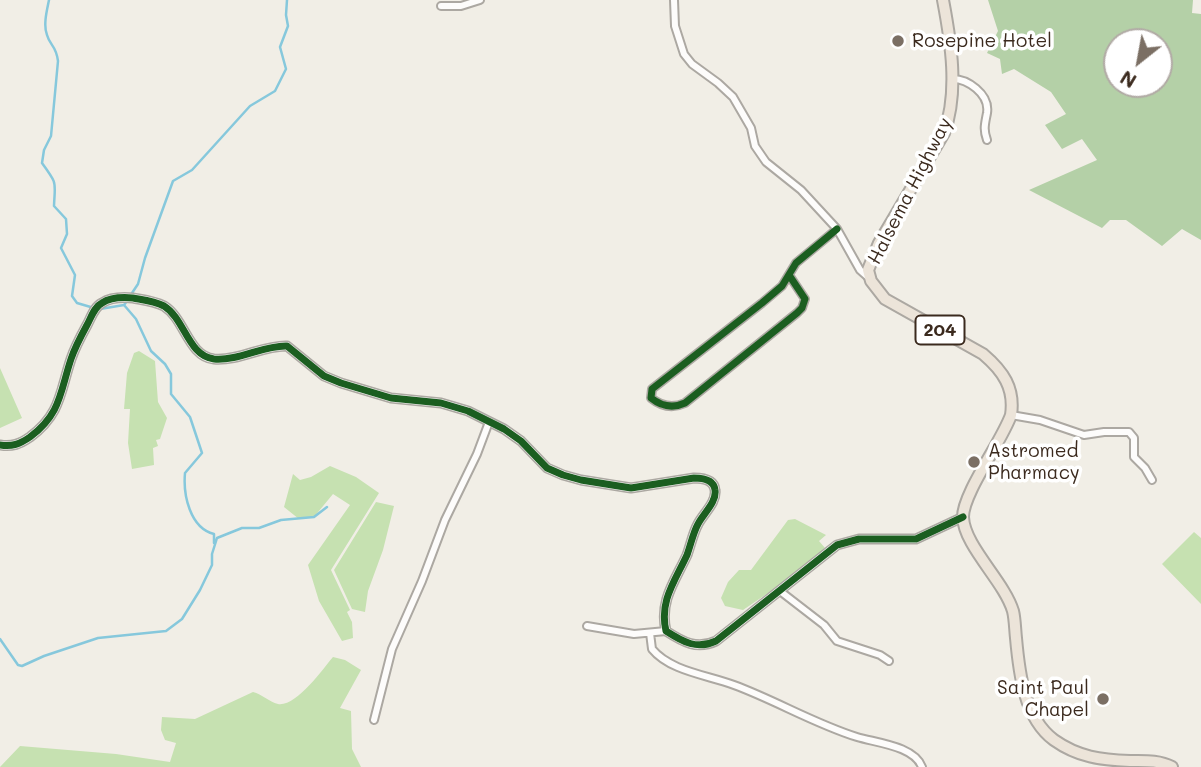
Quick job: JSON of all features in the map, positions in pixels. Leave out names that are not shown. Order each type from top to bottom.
[{"type":"highway","name":"Halsema Highway","points":[[943,0],[950,39],[951,108],[944,133],[879,243],[868,270],[871,281],[885,299],[963,342],[995,364],[1011,392],[1011,415]]},
{"type":"highway","points":[[1011,415],[975,482],[963,517],[975,547],[1010,604],[1021,676],[1028,702],[1046,733],[1085,757],[1159,761],[1172,767]]},
{"type":"street","points":[[441,6],[461,6],[480,0]]},
{"type":"street","points":[[674,0],[675,26],[684,54],[692,64],[733,97],[751,128],[755,146],[766,162],[801,190],[837,229],[860,270],[871,281]]},
{"type":"street","points":[[951,79],[966,81],[975,86],[982,96],[987,113],[983,127],[987,140]]},
{"type":"street","points":[[789,275],[804,299],[802,308],[797,313],[685,403],[665,406],[650,398],[650,392],[658,383],[782,286],[796,263],[837,229]]},
{"type":"street","points":[[0,444],[21,443],[50,418],[61,400],[72,355],[94,311],[101,303],[121,297],[152,301],[175,315],[196,350],[205,356],[214,359],[251,355],[274,347],[287,346],[324,376],[391,398],[456,406],[504,429],[521,441],[547,468],[581,480],[631,488],[694,478],[704,478],[712,483],[716,491],[714,499],[700,520],[668,591],[664,621],[666,631]]},
{"type":"street","points":[[1011,415],[1040,420],[1084,435],[1129,432],[1134,438],[1134,457],[1152,480]]},
{"type":"street","points":[[374,720],[392,649],[489,422]]},
{"type":"street","points":[[587,626],[620,632],[666,631],[694,646],[706,646],[716,641],[823,555],[849,541],[916,539],[963,517]]},
{"type":"street","points":[[780,591],[824,625],[837,641],[880,655],[889,661]]},
{"type":"street","points":[[650,633],[652,649],[669,663],[736,686],[855,736],[906,752],[918,758],[922,767]]},
{"type":"green space","points":[[988,0],[1193,0],[1192,13],[1201,14],[1201,240],[1182,229],[1162,246],[1126,220],[1110,220],[1102,228],[1029,190],[1097,160],[1082,139],[1062,149],[1045,125],[1066,114],[1051,92],[1014,69],[1002,74],[1000,59],[987,53],[998,31]]},
{"type":"green space","points":[[139,351],[155,361],[158,402],[167,418],[160,439],[156,440],[158,446],[153,448],[154,465],[132,469],[128,443],[130,409],[124,409],[127,373],[134,353]]},
{"type":"green space","points":[[0,368],[22,418],[0,428]]},
{"type":"green space","points":[[330,466],[356,477],[379,493],[331,570],[350,610],[347,612],[352,622],[353,638],[342,641],[319,601],[308,565],[350,505],[333,494],[314,517],[299,519],[284,507],[293,474],[300,480]]},
{"type":"green space","points":[[376,502],[394,506],[383,550],[368,591],[365,612],[352,609],[334,570]]},
{"type":"green space","points":[[795,519],[826,535],[819,541],[825,548],[796,574],[743,610],[725,606],[721,598],[728,582],[739,570],[751,570],[788,520]]},
{"type":"green space","points":[[1194,532],[1201,538],[1201,604],[1162,564]]},
{"type":"green space","points":[[333,657],[345,660],[361,670],[340,708],[351,711],[352,749],[361,767],[0,767],[20,746],[116,754],[170,762],[176,743],[165,740],[161,730],[162,717],[195,719],[253,692],[275,703],[285,703],[300,694]]},
{"type":"waterway","points":[[49,0],[46,31],[58,61],[51,136],[44,150],[42,163],[54,183],[54,206],[66,219],[67,234],[61,248],[75,275],[72,296],[77,303],[94,308]]},
{"type":"waterway","points":[[130,296],[138,284],[173,181],[192,170],[250,106],[275,91],[286,69],[280,47],[288,26],[287,0]]},
{"type":"waterway","points":[[127,301],[124,305],[136,319],[151,351],[171,374],[171,394],[190,417],[202,453],[185,473],[185,491],[194,518],[206,531],[214,534],[214,543]]},
{"type":"waterway","points":[[100,309],[124,305]]},
{"type":"waterway","points":[[0,639],[18,665],[22,666],[98,638],[166,631],[182,619],[200,590],[212,565],[217,538],[242,528],[259,528],[281,520],[314,517],[327,507]]},
{"type":"cycle path","points":[[789,275],[805,299],[797,313],[685,403],[667,406],[651,398],[652,389],[782,286],[796,263],[837,229]]},
{"type":"cycle path","points":[[0,445],[23,441],[48,420],[58,402],[74,350],[95,310],[109,300],[129,298],[164,306],[177,319],[192,344],[205,356],[223,359],[287,346],[324,376],[341,383],[391,398],[441,403],[468,411],[504,429],[521,441],[547,468],[563,475],[631,488],[694,478],[710,482],[715,490],[714,499],[696,527],[687,555],[669,592],[664,620],[666,631],[696,645],[716,641],[837,545],[859,539],[916,539],[963,517]]},
{"type":"place","name":"Rosepine Hotel","points":[[898,41]]},
{"type":"place","name":"Astromed Pharmacy","points":[[974,462]]},
{"type":"place","name":"Saint Paul Chapel","points":[[1103,699]]}]
